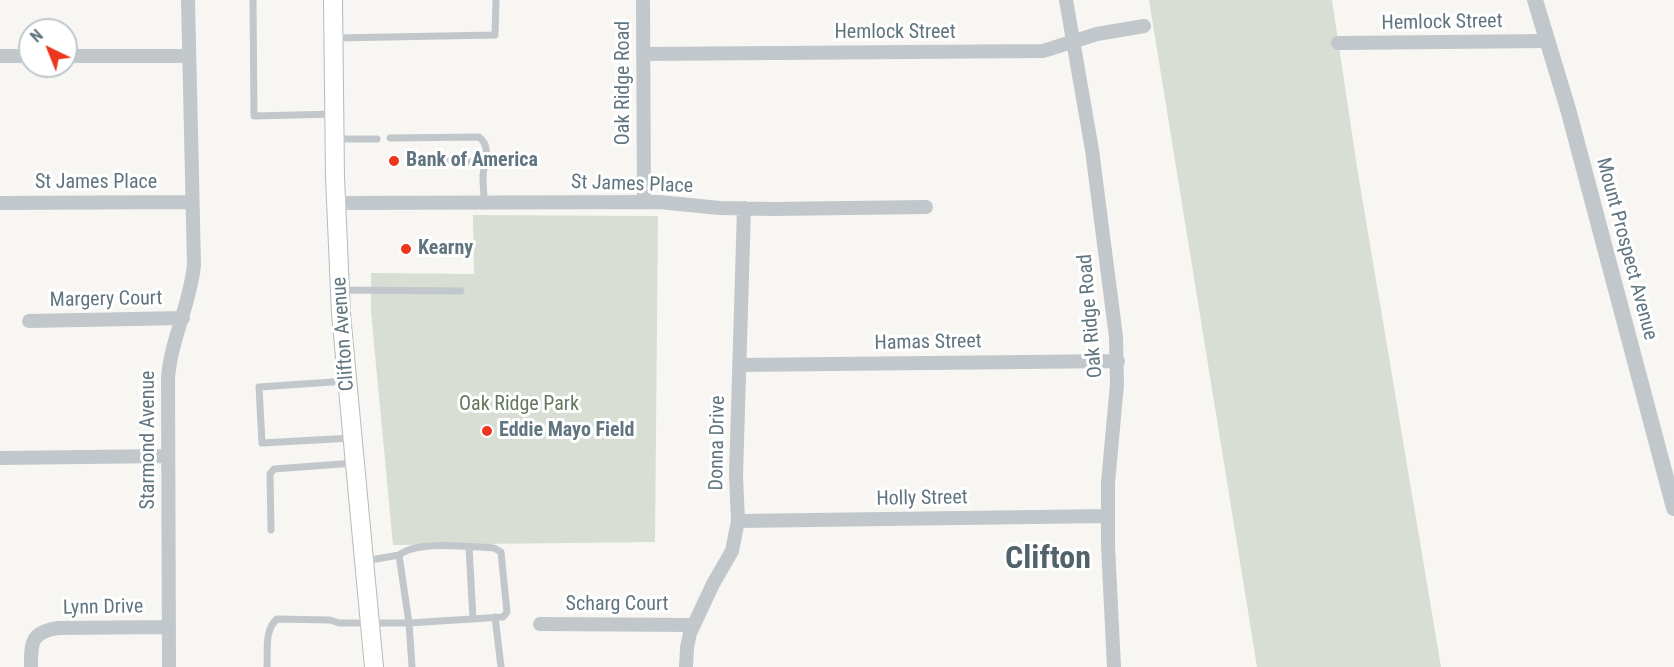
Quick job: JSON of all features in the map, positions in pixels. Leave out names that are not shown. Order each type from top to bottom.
[{"type":"main road","name":"Clifton Avenue","points":[[333,0],[334,139],[340,290],[370,622],[372,667]]},
{"type":"street","name":"Starmond Avenue","points":[[169,667],[170,357],[192,284],[194,265],[188,0]]},
{"type":"street","name":"Oak Ridge Road","points":[[643,0],[644,202]]},
{"type":"street","name":"Oak Ridge Road","points":[[1066,0],[1092,150],[1118,360],[1108,483],[1114,667]]},
{"type":"street","name":"Mount Prospect Avenue","points":[[1535,0],[1568,109],[1674,508]]},
{"type":"street","name":"Hemlock Street","points":[[643,54],[1043,51],[1096,34],[1144,26]]},
{"type":"street","name":"Hemlock Street","points":[[1338,43],[1547,41]]},
{"type":"street","points":[[0,56],[18,56]]},
{"type":"street","points":[[78,56],[189,56]]},
{"type":"street","name":"St James Place","points":[[0,203],[192,202]]},
{"type":"street","name":"St James Place","points":[[336,203],[644,202],[744,208],[926,207]]},
{"type":"street","name":"Donna Drive","points":[[686,667],[687,648],[694,625],[713,584],[732,551],[738,521],[736,476],[744,208]]},
{"type":"street","name":"Margery Court","points":[[29,321],[183,318]]},
{"type":"street","name":"Hamas Street","points":[[739,365],[1118,360]]},
{"type":"street","points":[[0,458],[168,456]]},
{"type":"street","name":"Holly Street","points":[[738,521],[1108,516]]},
{"type":"street","name":"Scharg Court","points":[[540,624],[694,625]]},
{"type":"street","name":"Lynn Drive","points":[[30,667],[31,647],[35,636],[45,630],[169,627]]},
{"type":"lane","points":[[253,0],[254,116],[334,114]]},
{"type":"lane","points":[[333,38],[495,35],[496,0]]},
{"type":"lane","points":[[390,138],[479,138],[485,145],[484,202]]},
{"type":"lane","points":[[334,139],[377,139]]},
{"type":"lane","points":[[439,161],[486,158]]},
{"type":"lane","points":[[340,290],[461,291]]},
{"type":"lane","points":[[347,381],[259,387],[262,443],[352,438]]},
{"type":"lane","points":[[271,530],[270,474],[274,469],[354,463]]},
{"type":"lane","points":[[469,547],[473,618]]},
{"type":"lane","points":[[267,667],[268,637],[272,624],[277,619],[409,622],[495,617],[503,616],[507,612],[501,552],[494,548],[406,549],[399,555],[364,561]]},
{"type":"lane","points":[[399,555],[409,622],[412,667]]},
{"type":"lane","points":[[495,617],[501,667]]},
{"type":"green space","points":[[1149,0],[1332,0],[1357,167],[1441,667],[1257,667]]},
{"type":"green space","name":"Oak Ridge Park","points":[[473,215],[658,216],[655,542],[393,545],[371,312],[371,273],[474,274]]},
{"type":"place","name":"Bank of America","points":[[394,161]]},
{"type":"place","name":"Kearny","points":[[406,249]]},
{"type":"place","name":"Eddie Mayo Field","points":[[487,431]]},
{"type":"district","name":"Clifton","points":[[1048,560]]}]
